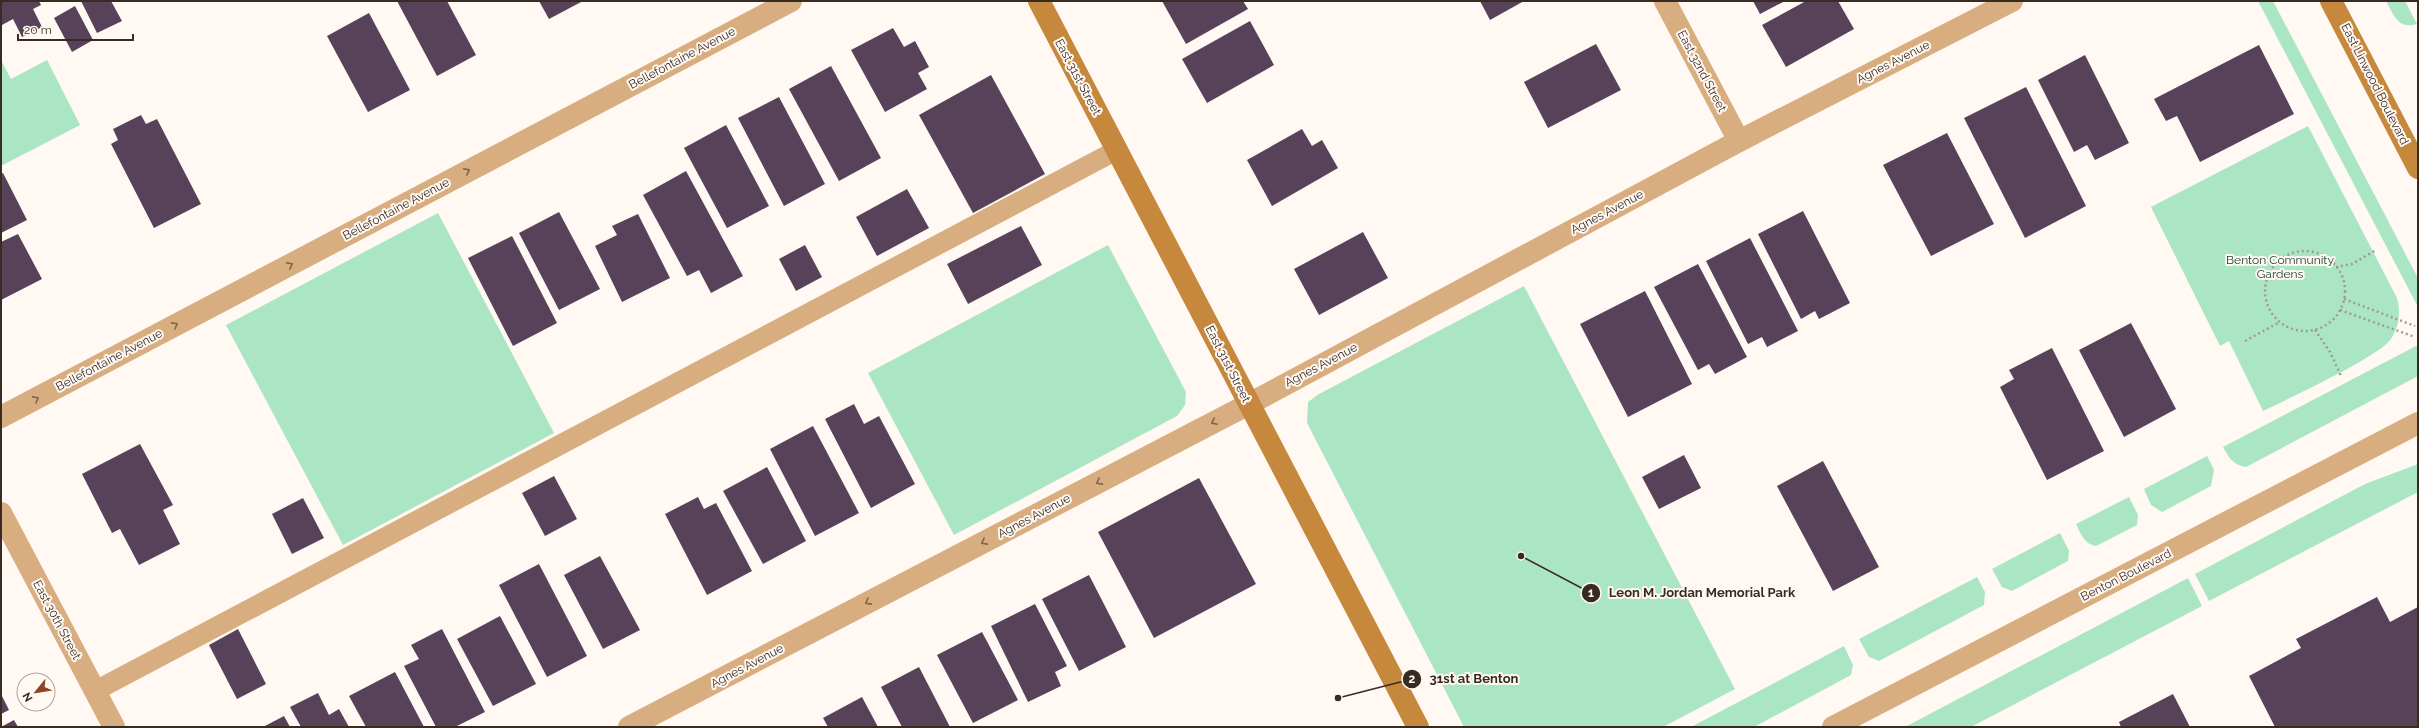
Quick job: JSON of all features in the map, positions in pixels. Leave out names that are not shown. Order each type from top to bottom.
[{"type":"main road","name":"East 31st Street","points":[[1039,1],[1418,727]]},
{"type":"main road","name":"East Linwood Boulevard","points":[[2331,1],[2418,168]]},
{"type":"street","name":"Bellefontaine Avenue","points":[[1,417],[790,1]]},
{"type":"street","name":"East 32nd Street","points":[[1665,1],[1738,141]]},
{"type":"street","name":"Agnes Avenue","points":[[629,727],[1249,404],[1738,141],[2012,1]]},
{"type":"street","name":"Benton Boulevard","points":[[1833,727],[2418,423]]},
{"type":"street","name":"East 30th Street","points":[[1,513],[114,727]]},
{"type":"lane","points":[[95,691],[1116,150]]},
{"type":"path","points":[[2336,267],[2352,264],[2376,250]]},
{"type":"path","points":[[2306,252],[2319,254],[2336,267],[2343,281],[2344,300],[2340,310],[2325,326],[2315,330],[2298,331],[2274,318],[2268,306],[2265,292],[2267,279],[2274,266],[2283,258],[2294,253],[2306,252]]},
{"type":"path","points":[[2344,300],[2415,326]]},
{"type":"path","points":[[2340,310],[2415,337]]},
{"type":"path","points":[[2245,341],[2280,322]]},
{"type":"path","points":[[2315,330],[2330,352],[2341,376]]},
{"type":"green space","points":[[2258,1],[2273,1],[2418,278],[2418,307]]},
{"type":"green space","points":[[2386,1],[2405,1],[2417,24],[2405,25],[2401,23],[2394,16]]},
{"type":"green space","points":[[1,60],[11,79],[47,60],[80,125],[1,166]]},
{"type":"green space","name":"Benton Community Gardens","points":[[2308,126],[2397,298],[2399,309],[2398,319],[2394,334],[2383,347],[2352,367],[2263,411],[2229,341],[2220,346],[2151,207]]},
{"type":"green space","points":[[438,213],[554,433],[343,545],[226,325]]},
{"type":"green space","points":[[1108,245],[1186,392],[1185,405],[1177,416],[954,535],[868,373]]},
{"type":"green space","points":[[1524,286],[1735,689],[1663,727],[1464,727],[1307,423],[1308,402],[1319,394]]},
{"type":"green space","points":[[2418,345],[2418,376],[2246,467],[2235,463],[2223,447]]},
{"type":"green space","points":[[2207,456],[2214,470],[2211,486],[2162,512],[2151,505],[2144,489]]},
{"type":"green space","points":[[2418,464],[2418,492],[2209,601],[2195,574],[2365,484]]},
{"type":"green space","points":[[2129,497],[2138,515],[2137,525],[2096,546],[2086,541],[2081,535],[2076,524]]},
{"type":"green space","points":[[2060,533],[2069,551],[2068,561],[2012,591],[2002,587],[1992,569]]},
{"type":"green space","points":[[1977,577],[1985,592],[1984,605],[1879,661],[1869,657],[1859,639]]},
{"type":"green space","points":[[2188,578],[2202,606],[1971,727],[1905,727]]},
{"type":"green space","points":[[1844,646],[1853,665],[1851,675],[1754,727],[1691,727]]},
{"type":"building","points":[[1,1],[39,1],[41,5],[33,9],[42,27],[22,37],[13,19],[2,25]]},
{"type":"building","points":[[81,1],[111,1],[122,21],[97,33]]},
{"type":"building","points":[[397,1],[447,1],[476,55],[437,76]]},
{"type":"building","points":[[539,1],[583,1],[549,19]]},
{"type":"building","points":[[1162,1],[1243,1],[1248,9],[1186,44]]},
{"type":"building","points":[[1480,1],[1524,1],[1490,20]]},
{"type":"building","points":[[1753,1],[1785,1],[1760,14]]},
{"type":"building","points":[[1806,1],[1838,1],[1854,29],[1786,67],[1762,25]]},
{"type":"building","points":[[75,6],[93,40],[72,52],[54,18]]},
{"type":"building","points":[[369,13],[410,90],[368,112],[327,36]]},
{"type":"building","points":[[1250,21],[1274,65],[1207,103],[1182,59]]},
{"type":"building","points":[[893,28],[904,47],[915,41],[929,67],[918,73],[927,89],[885,112],[851,50]]},
{"type":"building","points":[[1596,44],[1621,90],[1548,128],[1524,82]]},
{"type":"building","points":[[2259,45],[2294,114],[2200,162],[2177,116],[2166,121],[2154,99]]},
{"type":"building","points":[[2085,55],[2129,143],[2095,160],[2087,145],[2074,152],[2038,80]]},
{"type":"building","points":[[831,66],[881,158],[839,181],[789,89]]},
{"type":"building","points":[[991,75],[1045,174],[973,213],[919,115]]},
{"type":"building","points":[[2026,87],[2086,206],[2025,238],[1964,118]]},
{"type":"building","points":[[779,97],[825,184],[784,206],[738,118]]},
{"type":"building","points":[[141,115],[146,124],[157,119],[201,204],[154,228],[111,144],[118,140],[113,129]]},
{"type":"building","points":[[726,125],[769,206],[727,228],[684,148]]},
{"type":"building","points":[[1302,129],[1312,146],[1322,140],[1338,168],[1272,206],[1247,160]]},
{"type":"building","points":[[1947,133],[1994,224],[1931,256],[1883,165]]},
{"type":"building","points":[[686,171],[743,276],[711,293],[699,270],[687,276],[643,195]]},
{"type":"building","points":[[3,173],[27,220],[1,233],[1,174]]},
{"type":"building","points":[[907,189],[929,228],[877,256],[856,217]]},
{"type":"building","points":[[1803,211],[1850,303],[1819,319],[1815,311],[1801,319],[1758,234]]},
{"type":"building","points":[[559,212],[600,289],[559,310],[519,233]]},
{"type":"building","points":[[638,214],[670,278],[622,302],[595,246],[617,235],[612,226]]},
{"type":"building","points":[[1021,226],[1042,265],[968,304],[947,264]]},
{"type":"building","points":[[1363,232],[1388,278],[1319,315],[1294,269]]},
{"type":"building","points":[[18,234],[42,279],[1,300],[1,242]]},
{"type":"building","points":[[512,236],[557,323],[513,346],[468,258]]},
{"type":"building","points":[[1750,238],[1798,331],[1767,347],[1762,337],[1748,344],[1706,261]]},
{"type":"building","points":[[805,245],[822,277],[796,291],[779,259]]},
{"type":"building","points":[[1698,264],[1747,357],[1715,374],[1709,364],[1698,370],[1654,287]]},
{"type":"building","points":[[1645,291],[1692,384],[1628,417],[1580,324]]},
{"type":"building","points":[[2131,323],[2176,409],[2124,437],[2079,350]]},
{"type":"building","points":[[2052,348],[2104,451],[2047,480],[2000,387],[2014,379],[2009,370]]},
{"type":"building","points":[[854,404],[864,424],[879,416],[915,484],[871,508],[825,419]]},
{"type":"building","points":[[813,426],[859,513],[815,536],[770,449]]},
{"type":"building","points":[[140,444],[173,505],[163,510],[180,544],[139,565],[120,529],[112,533],[82,474]]},
{"type":"building","points":[[1684,455],[1701,488],[1659,509],[1642,477]]},
{"type":"building","points":[[1823,461],[1879,567],[1833,591],[1777,486]]},
{"type":"building","points":[[767,467],[806,541],[763,564],[723,491]]},
{"type":"building","points":[[554,476],[577,519],[545,536],[522,493]]},
{"type":"building","points":[[1199,478],[1256,584],[1154,638],[1098,532]]},
{"type":"building","points":[[698,497],[704,509],[716,503],[752,571],[707,595],[665,514]]},
{"type":"building","points":[[303,498],[324,538],[292,554],[272,514]]},
{"type":"building","points":[[600,556],[640,630],[603,649],[564,575]]},
{"type":"building","points":[[539,564],[587,656],[547,677],[499,585]]},
{"type":"building","points":[[1089,575],[1126,647],[1079,671],[1042,599]]},
{"type":"building","points":[[2377,597],[2390,622],[2418,607],[2418,727],[2275,727],[2249,676],[2301,648],[2296,639]]},
{"type":"building","points":[[1035,604],[1067,666],[1055,672],[1061,686],[1028,702],[991,626]]},
{"type":"building","points":[[500,616],[536,684],[493,706],[457,639]]},
{"type":"building","points":[[238,629],[266,684],[237,699],[209,645]]},
{"type":"building","points":[[442,629],[485,712],[455,727],[436,727],[404,666],[419,659],[411,645]]},
{"type":"building","points":[[982,632],[1018,700],[973,723],[937,655]]},
{"type":"building","points":[[919,667],[950,727],[902,727],[881,687]]},
{"type":"building","points":[[395,672],[424,727],[366,727],[349,696]]},
{"type":"building","points":[[318,693],[329,715],[339,709],[349,727],[301,727],[290,707]]},
{"type":"building","points":[[1,694],[9,710],[1,714]]},
{"type":"building","points":[[2173,694],[2190,727],[2121,727],[2119,722]]},
{"type":"building","points":[[862,697],[878,727],[828,727],[823,718]]},
{"type":"building","points":[[284,716],[290,727],[263,727]]},
{"type":"building","points":[[14,720],[18,727],[1,727]]},
{"type":"place","name":"Leon M. Jordan Memorial Park","points":[[1521,556]]},
{"type":"place","name":"31st at Benton","points":[[1338,698]]}]
